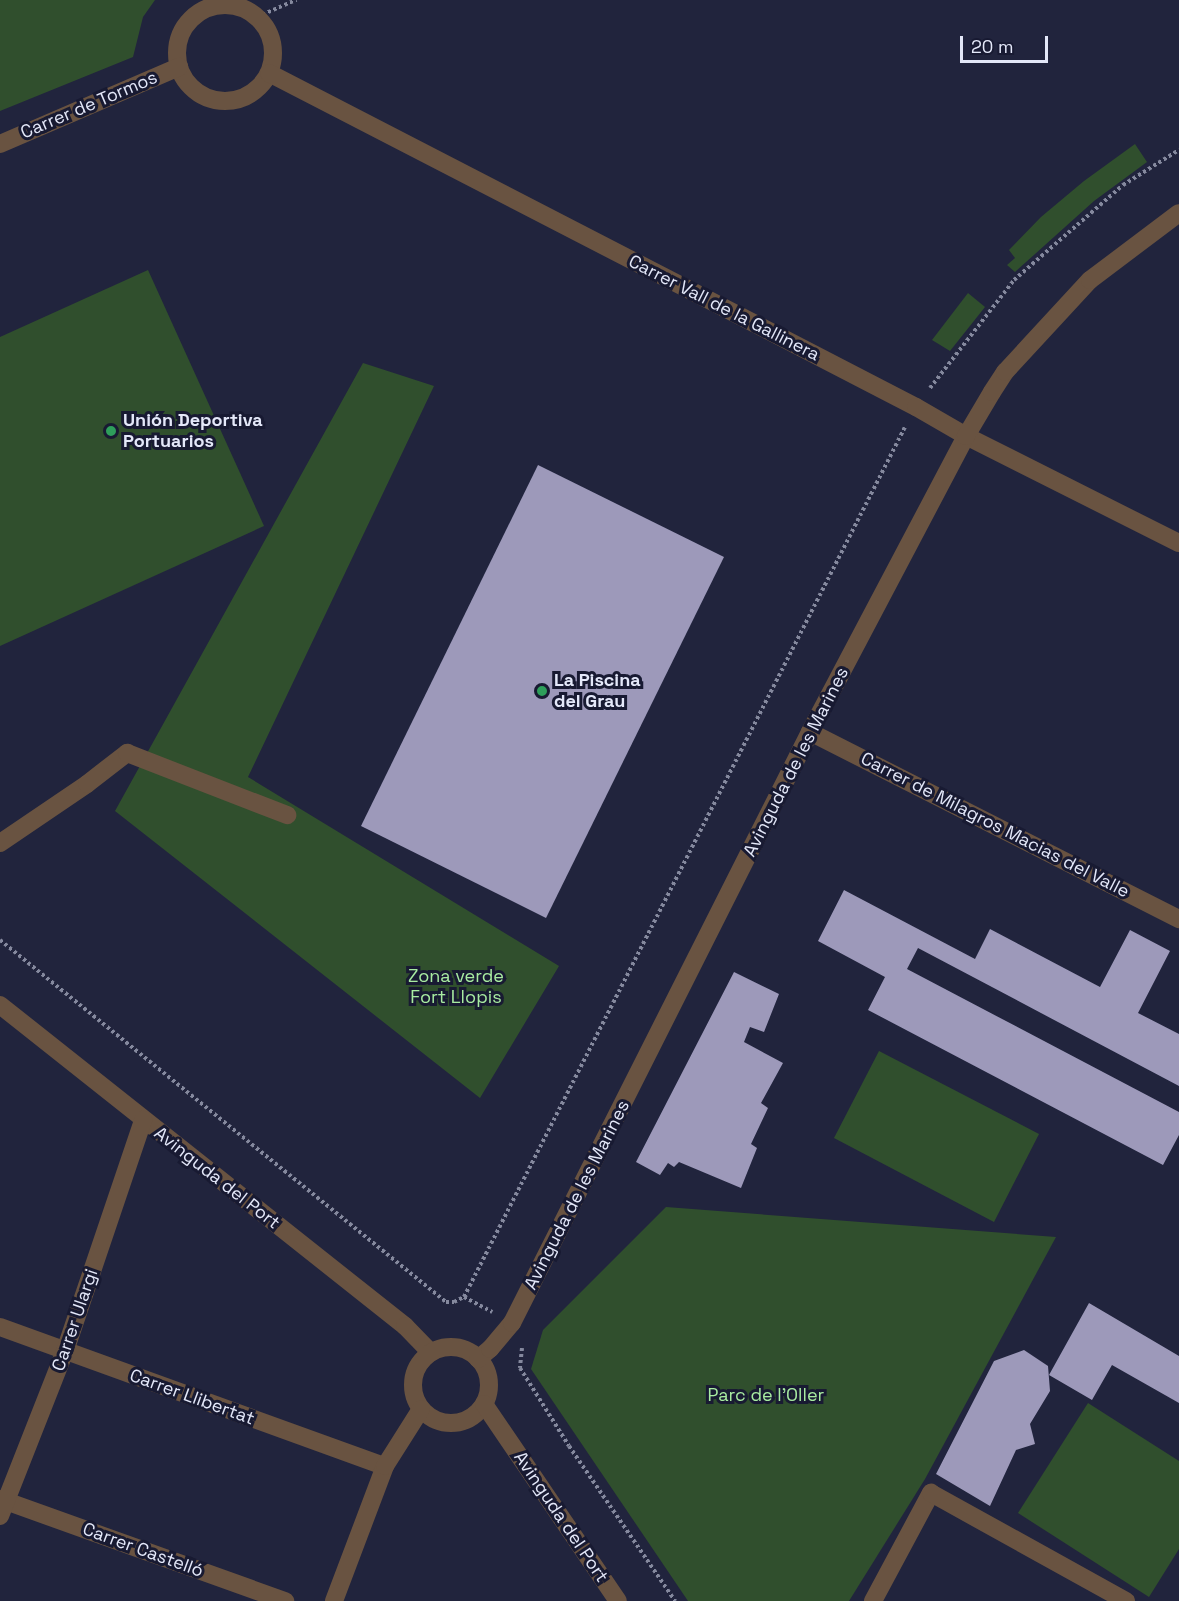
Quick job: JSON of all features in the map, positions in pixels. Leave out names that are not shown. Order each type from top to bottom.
[{"type":"street","points":[[229,4],[245,8],[257,17],[267,29],[273,43],[269,73],[254,91],[233,101],[222,101],[200,94],[183,77],[179,67],[177,51],[180,36],[188,22],[200,12],[214,5],[229,4]]},
{"type":"street","name":"Carrer de Tormos","points":[[0,144],[179,67]]},
{"type":"street","name":"Carrer Vall de la Gallinera","points":[[269,73],[915,407],[966,436],[1179,543]]},
{"type":"street","name":"Avinguda de les Marines","points":[[478,1359],[490,1349],[512,1323],[810,732],[966,436],[1005,372],[1090,280],[1179,213]]},
{"type":"street","name":"Carrer de Milagros Macias del Valle","points":[[810,732],[1179,919]]},
{"type":"street","points":[[0,843],[87,784],[127,753],[287,815]]},
{"type":"street","name":"Avinguda del Port","points":[[0,1005],[405,1326],[432,1353]]},
{"type":"street","name":"Carrer Ulargi","points":[[2,1505],[65,1351],[143,1120]]},
{"type":"street","name":"Carrer Llibertat","points":[[0,1327],[385,1466]]},
{"type":"street","points":[[443,1348],[456,1348],[478,1359],[489,1380],[488,1392],[484,1404],[466,1420],[455,1423],[437,1420],[421,1409],[416,1398],[416,1372],[422,1362],[432,1353],[443,1348]]},
{"type":"street","name":"Avinguda del Port","points":[[484,1404],[618,1601]]},
{"type":"street","points":[[334,1601],[385,1466],[421,1409]]},
{"type":"street","points":[[873,1601],[931,1493],[1117,1599]]},
{"type":"street","name":"Carrer Castelló","points":[[2,1505],[285,1601]]},
{"type":"path","points":[[257,17],[296,0]]},
{"type":"path","points":[[0,940],[446,1302],[454,1302],[464,1297],[915,407],[1014,280],[1123,185],[1179,150]]},
{"type":"path","points":[[464,1297],[512,1323],[524,1335],[520,1368],[569,1446],[675,1601]]},
{"type":"green space","points":[[0,0],[155,0],[143,17],[133,57],[0,111]]},
{"type":"green space","points":[[1135,144],[1147,162],[1094,201],[1015,272],[1007,265],[1015,258],[1009,250],[1041,217],[1084,181]]},
{"type":"green space","name":"Unión Deportiva Portuarios","points":[[148,270],[264,526],[0,646],[0,337]]},
{"type":"green space","points":[[968,293],[985,307],[950,351],[932,340]]},
{"type":"green space","name":"Zona verde Fort Llopis","points":[[363,363],[434,386],[248,777],[559,966],[480,1098],[115,811]]},
{"type":"green space","points":[[879,1051],[1039,1134],[994,1222],[834,1138]]},
{"type":"green space","name":"Parc de l'Oller","points":[[666,1207],[1056,1237],[925,1479],[849,1601],[688,1601],[531,1369],[543,1330]]},
{"type":"green space","points":[[1088,1403],[1179,1461],[1179,1549],[1149,1597],[1018,1513]]},
{"type":"building","name":"La Piscina del Grau","points":[[538,465],[724,557],[546,918],[361,826]]},
{"type":"building","points":[[844,890],[975,959],[990,929],[1100,987],[1130,930],[1170,951],[1138,1013],[1179,1034],[1179,1086],[918,948],[907,969],[1179,1112],[1179,1135],[1163,1165],[868,1010],[885,977],[818,941]]},
{"type":"building","points":[[734,972],[779,994],[764,1032],[750,1027],[744,1042],[783,1063],[761,1103],[768,1108],[751,1144],[757,1148],[741,1188],[679,1162],[674,1167],[668,1163],[660,1175],[636,1162]]},
{"type":"building","points":[[1089,1303],[1179,1356],[1179,1403],[1112,1365],[1092,1400],[1049,1375]]},
{"type":"building","points":[[1024,1350],[1048,1366],[1050,1391],[1030,1424],[1035,1444],[1016,1450],[990,1506],[936,1474],[994,1361]]},
{"type":"place","name":"Unión Deportiva Portuarios","points":[[111,431]]},
{"type":"place","name":"La Piscina del Grau","points":[[542,691]]}]
